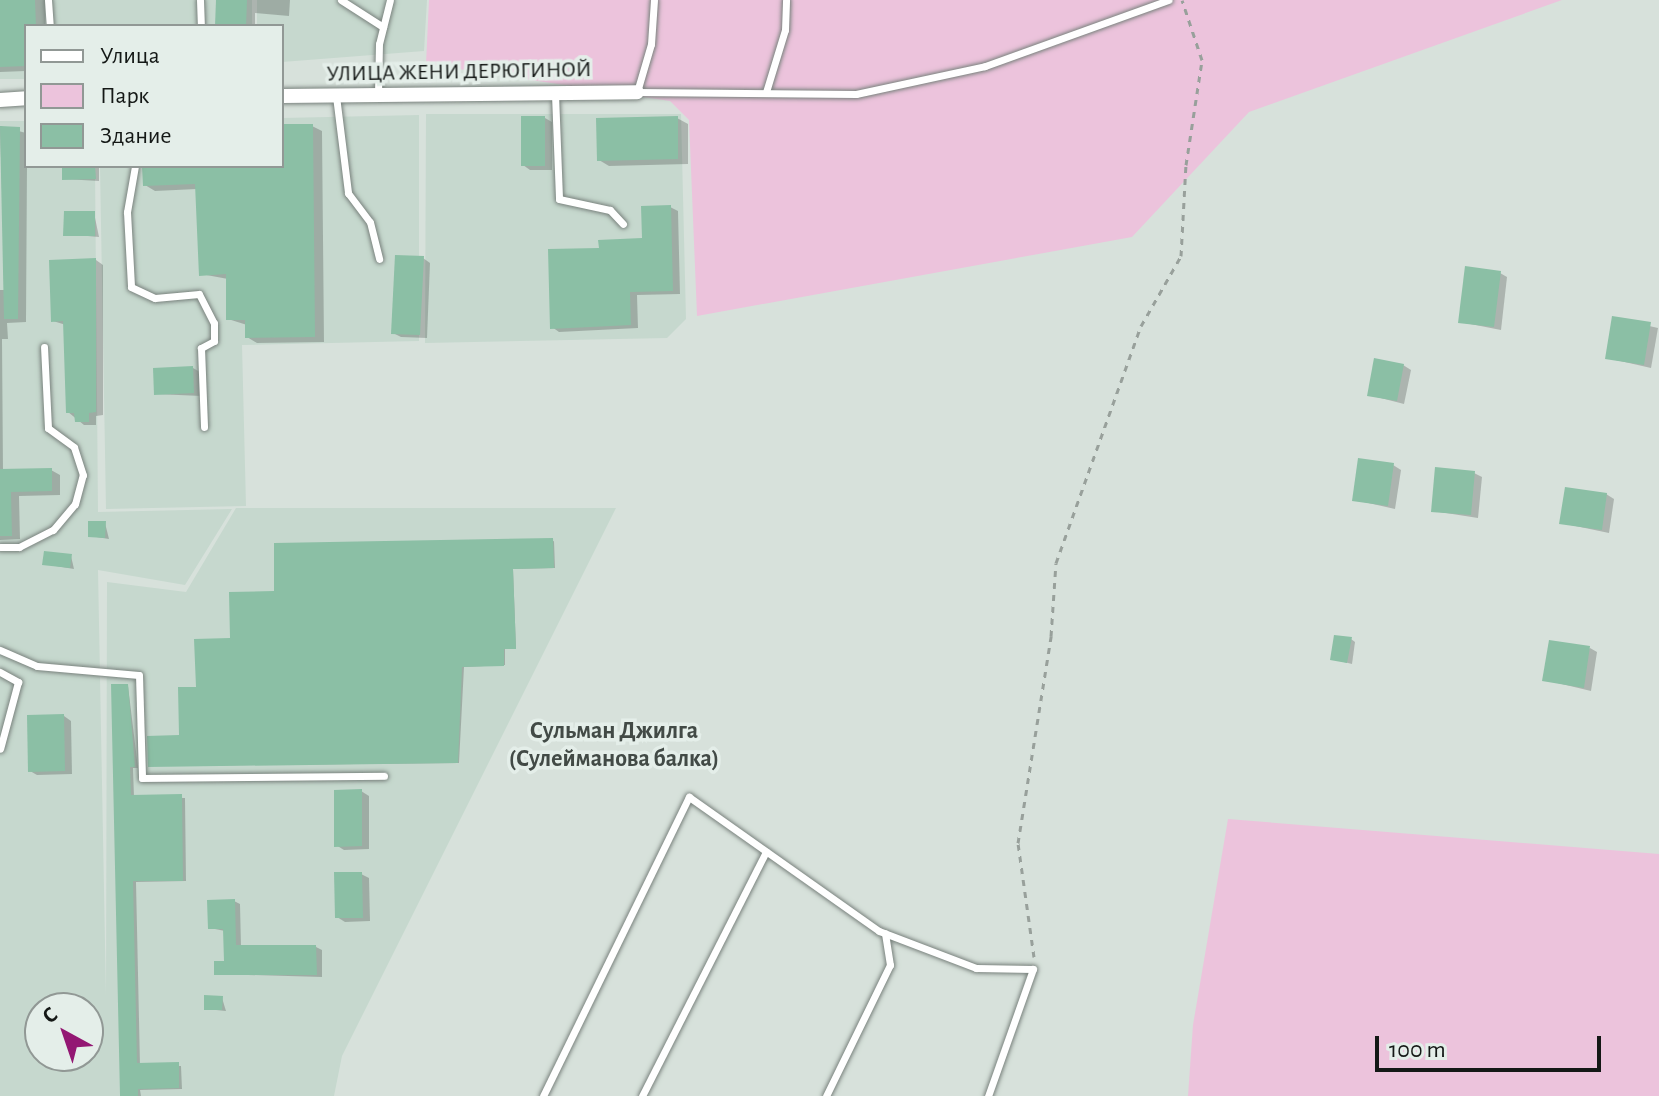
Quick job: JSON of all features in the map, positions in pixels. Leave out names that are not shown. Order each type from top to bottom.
[{"type":"street","name":"УЛИЦА ЖЕНИ ДЕРЮГИНОЙ","points":[[284,96],[637,92]]},
{"type":"street","points":[[0,100],[24,98]]},
{"type":"lane","points":[[48,0],[50,24]]},
{"type":"lane","points":[[200,0],[201,24]]},
{"type":"lane","points":[[341,0],[383,27]]},
{"type":"lane","points":[[378,95],[383,27],[390,0]]},
{"type":"lane","points":[[654,0],[651,44],[637,92],[897,89],[985,66],[1162,1]]},
{"type":"lane","points":[[766,92],[785,30],[786,0]]},
{"type":"lane","points":[[555,91],[559,199],[610,210],[623,224]]},
{"type":"lane","points":[[336,96],[348,193],[370,222],[379,259]]},
{"type":"lane","points":[[135,168],[127,212],[131,287],[155,298],[199,294],[214,323],[214,341],[201,348],[204,427]]},
{"type":"lane","points":[[0,547],[19,547],[53,530],[75,504],[83,475],[74,447],[48,428],[44,347]]},
{"type":"lane","points":[[0,650],[37,666],[139,675],[142,778],[384,776]]},
{"type":"lane","points":[[0,672],[18,682],[0,749]]},
{"type":"lane","points":[[543,1096],[689,797],[885,933],[976,968],[1033,969],[988,1096]]},
{"type":"lane","points":[[642,1096],[766,852]]},
{"type":"lane","points":[[826,1096],[890,965],[885,933]]},
{"type":"path","points":[[1033,969],[1018,843],[1051,636],[1056,563],[1141,326],[1181,256],[1187,153],[1202,60],[1182,0]]},
{"type":"shaded area","points":[[0,0],[252,0],[252,24],[24,24],[24,79],[0,79]]},
{"type":"shaded area","points":[[257,0],[427,0],[424,51],[284,62],[284,24],[257,24]]},
{"type":"shaded area","points":[[426,114],[681,114],[686,319],[667,338],[425,343]]},
{"type":"shaded area","points":[[419,115],[419,341],[242,345],[246,506],[106,509],[100,168],[284,168],[284,118]]},
{"type":"shaded area","points":[[0,121],[24,121],[24,168],[95,168],[98,512],[232,509],[185,585],[98,570],[106,996],[107,582],[186,592],[236,508],[616,508],[342,1056],[334,1096],[0,1096]]},
{"type":"green space","points":[[429,0],[1562,0],[1249,112],[1132,237],[697,316],[689,120],[670,101],[426,64]]},
{"type":"green space","points":[[1228,819],[1659,854],[1659,1096],[1188,1096],[1193,1025]]},
{"type":"building","points":[[0,0],[35,0],[36,24],[24,24],[24,66],[0,67]]},
{"type":"building","points":[[216,0],[247,0],[246,24],[215,24]]},
{"type":"building","points":[[521,116],[545,116],[545,166],[521,166]]},
{"type":"building","points":[[678,116],[678,159],[597,161],[596,118]]},
{"type":"building","points":[[284,124],[313,124],[315,337],[245,338],[245,320],[226,320],[226,274],[199,276],[195,184],[143,186],[142,168],[284,168]]},
{"type":"building","points":[[0,126],[20,127],[18,319],[4,319]]},
{"type":"building","points":[[62,168],[95,168],[96,179],[62,180]]},
{"type":"building","points":[[671,205],[673,291],[630,292],[631,325],[550,329],[548,249],[599,248],[598,240],[642,238],[641,206]]},
{"type":"building","points":[[64,211],[95,211],[95,236],[63,236]]},
{"type":"building","points":[[395,255],[424,256],[420,335],[391,334]]},
{"type":"building","points":[[96,258],[96,412],[89,413],[89,422],[75,422],[74,413],[66,413],[63,321],[51,322],[49,260]]},
{"type":"building","points":[[1465,266],[1501,271],[1494,327],[1458,323]]},
{"type":"building","points":[[1612,316],[1651,322],[1644,365],[1605,359]]},
{"type":"building","points":[[1374,358],[1404,364],[1397,401],[1367,396]]},
{"type":"building","points":[[193,366],[194,393],[154,395],[153,368]]},
{"type":"building","points":[[1358,458],[1394,463],[1388,506],[1352,501]]},
{"type":"building","points":[[1435,467],[1475,471],[1471,515],[1431,512]]},
{"type":"building","points":[[52,468],[52,491],[11,492],[12,536],[0,536],[0,469]]},
{"type":"building","points":[[1565,487],[1607,493],[1602,530],[1559,524]]},
{"type":"building","points":[[88,521],[106,521],[105,538],[88,537]]},
{"type":"building","points":[[553,538],[554,568],[513,569],[516,649],[504,649],[504,666],[462,667],[458,763],[148,767],[147,736],[179,735],[178,687],[196,687],[194,639],[230,638],[229,592],[274,591],[274,543]]},
{"type":"building","points":[[44,551],[72,554],[70,568],[42,565]]},
{"type":"building","points":[[1334,635],[1352,637],[1347,663],[1330,660]]},
{"type":"building","points":[[1549,640],[1590,646],[1584,688],[1542,681]]},
{"type":"building","points":[[111,684],[128,684],[135,767],[130,767],[131,795],[182,794],[183,881],[133,881],[137,1063],[179,1062],[179,1088],[138,1089],[138,1096],[120,1096]]},
{"type":"building","points":[[64,714],[65,771],[28,772],[27,715]]},
{"type":"building","points":[[362,789],[362,846],[334,847],[334,790]]},
{"type":"building","points":[[334,872],[362,872],[363,918],[335,918]]},
{"type":"building","points":[[235,899],[236,945],[316,945],[317,975],[214,975],[214,961],[224,961],[223,929],[208,929],[207,900]]},
{"type":"building","points":[[204,995],[223,996],[222,1010],[204,1010]]},
{"type":"district","name":"Сульман Джилга (Сулейманова балка)","points":[[614,746]]}]
